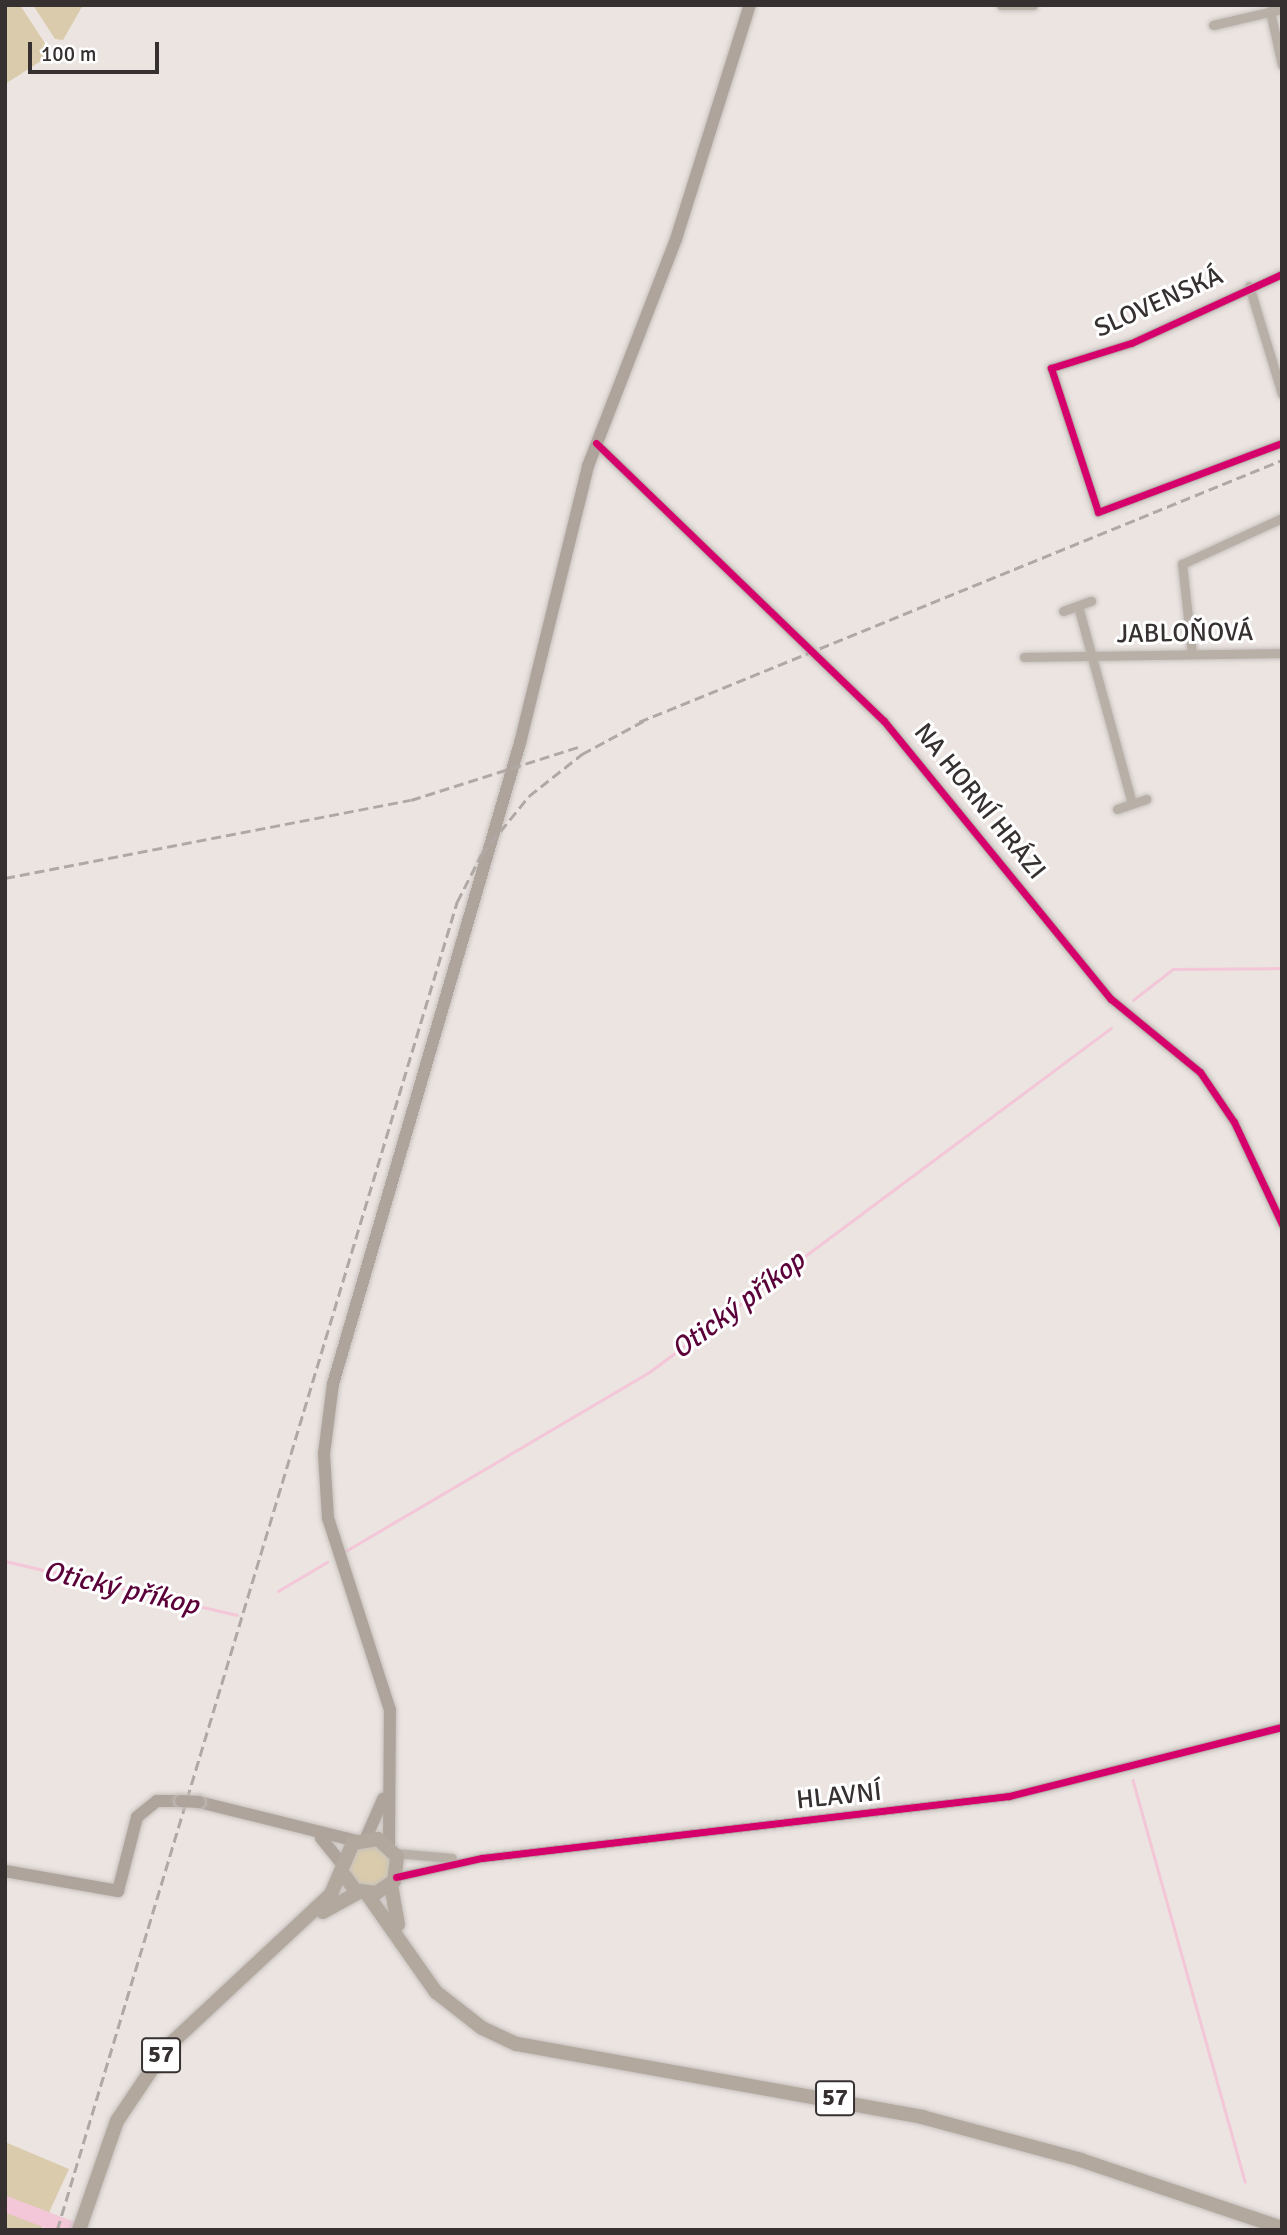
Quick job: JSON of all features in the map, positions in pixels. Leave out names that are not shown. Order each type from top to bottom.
[{"type":"main road","points":[[5,1871],[118,1891],[137,1817],[157,1801],[199,1802],[257,1812],[312,1832],[361,1839],[392,1849],[393,1765],[387,1696],[341,1573],[328,1518],[328,1407],[520,743],[596,443],[676,239],[750,5]]},
{"type":"main road","points":[[361,1839],[393,1765]]},
{"type":"main road","points":[[312,1832],[342,1868]]},
{"type":"main road","name":"57","points":[[81,2223],[109,2139],[146,2074],[193,2020],[293,1933],[334,1890],[342,1868],[361,1839]]},
{"type":"main road","name":"57","points":[[392,1849],[393,1881],[410,1955]]},
{"type":"main road","name":"57","points":[[342,1868],[410,1955],[461,2014],[528,2047],[922,2117],[1081,2160],[1282,2228]]},
{"type":"main road","name":"57","points":[[293,1933],[363,1893],[393,1881]]},
{"type":"street","points":[[1001,5],[1014,10],[1033,5]]},
{"type":"street","points":[[1213,25],[1282,9]]},
{"type":"street","points":[[1270,11],[1282,65]]},
{"type":"street","name":"SLOVENSKÁ","points":[[1282,274],[1249,286],[1131,343],[1052,365],[1098,512],[1282,443]]},
{"type":"street","points":[[1249,286],[1282,394]]},
{"type":"street","name":"NA HORNÍ HRÁZI","points":[[596,443],[884,721],[1111,999],[1200,1072],[1234,1122],[1282,1224]]},
{"type":"street","points":[[1192,654],[1182,564],[1282,518]]},
{"type":"street","points":[[1063,611],[1091,601]]},
{"type":"street","name":"JABLOŇOVÁ","points":[[1078,606],[1088,657],[1132,804]]},
{"type":"street","name":"JABLOŇOVÁ","points":[[1024,657],[1282,653]]},
{"type":"street","points":[[1117,809],[1146,799]]},
{"type":"street","name":"HLAVNÍ","points":[[393,1881],[481,1858],[1009,1796],[1282,1727]]},
{"type":"street","name":"HLAVNÍ","points":[[392,1849],[481,1858]]},
{"type":"shaded area","points":[[5,5],[20,5],[52,54],[5,84]]},
{"type":"shaded area","points":[[33,5],[83,5],[63,40],[55,39]]},
{"type":"shaded area","points":[[370,1846],[378,1847],[384,1852],[389,1858],[389,1874],[384,1880],[378,1885],[370,1886],[362,1885],[356,1880],[351,1874],[350,1866],[351,1858],[356,1852],[362,1847]]},
{"type":"shaded area","points":[[5,2142],[69,2169],[41,2230],[5,2228]]},
{"type":"waterway","name":"Otický příkop","points":[[1133,1000],[1173,969],[1282,968]]},
{"type":"waterway","name":"Otický příkop","points":[[344,1552],[648,1373],[1111,1028]]},
{"type":"waterway","name":"Otický příkop","points":[[5,1561],[237,1615]]},
{"type":"waterway","name":"Otický příkop","points":[[278,1591],[327,1562]]},
{"type":"waterway","points":[[1133,1780],[1245,2182]]},
{"type":"waterway","points":[[5,2204],[73,2230]]},
{"type":"railway","points":[[639,722],[1282,460]]},
{"type":"railway","points":[[57,2230],[457,902],[481,855],[529,796],[582,754],[647,719]]},
{"type":"railway","points":[[5,878],[411,800],[581,746]]},
{"type":"cycle path","points":[[1282,274],[1131,343],[1051,368],[1098,512],[1282,443]]},
{"type":"cycle path","points":[[596,443],[884,721],[1111,999],[1200,1072],[1234,1122],[1282,1224]]},
{"type":"cycle path","points":[[396,1877],[482,1858],[1009,1796],[1282,1727]]}]
